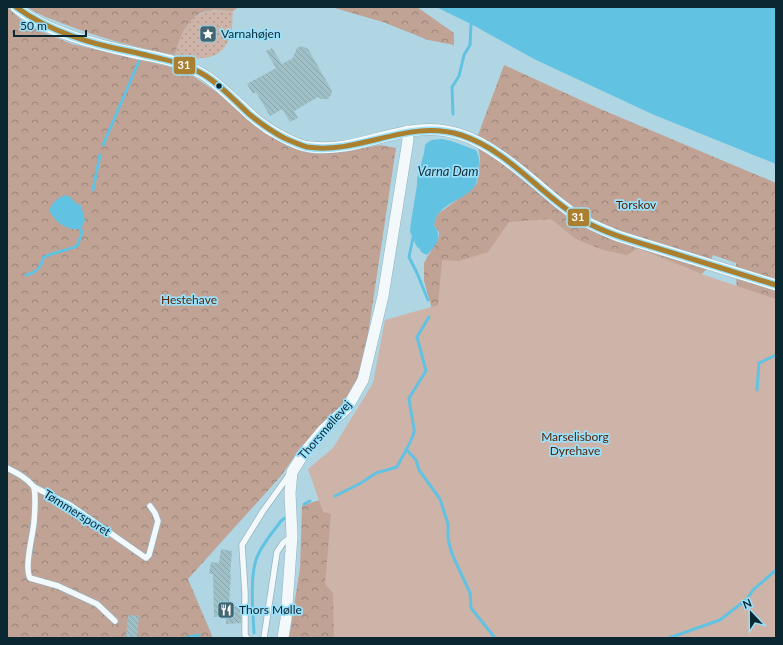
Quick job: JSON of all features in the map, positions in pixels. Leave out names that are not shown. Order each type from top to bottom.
[{"type":"street","points":[[16,7],[25,14],[52,29],[119,49],[175,61],[201,72],[264,126],[290,141],[308,147],[331,149],[407,131],[429,129],[460,134],[492,150],[577,217],[601,229],[625,238],[776,285]]},
{"type":"street","name":"Thorsmøllevej","points":[[283,638],[286,619],[292,536],[290,494],[292,472],[304,453],[323,430],[347,408],[363,380],[383,296],[408,140],[407,131]]},
{"type":"lane","name":"Tømmersporet","points":[[7,468],[19,474],[34,487],[70,505],[146,558],[149,555],[158,521],[150,506]]},
{"type":"lane","points":[[247,638],[245,635],[245,593],[242,544],[263,511],[292,472]]},
{"type":"lane","points":[[34,487],[34,523],[28,572],[30,578],[58,586],[97,604],[115,621]]},
{"type":"lane","points":[[264,638],[277,552],[283,543],[292,536]]},
{"type":"green space","name":"Hestehave","points":[[7,7],[28,26],[72,44],[184,70],[218,93],[264,133],[305,152],[341,152],[381,145],[396,148],[364,361],[355,388],[341,409],[300,448],[281,476],[188,579],[213,638],[7,638]]},
{"type":"green space","points":[[27,7],[239,7],[233,11],[212,10],[197,15],[186,26],[175,55],[133,46],[91,34],[45,17]]},
{"type":"green space","points":[[331,7],[417,7],[454,33],[454,45],[428,40],[383,22]]},
{"type":"green space","points":[[211,10],[233,11],[232,30],[226,45],[221,51],[207,58],[192,58],[175,55],[183,31],[190,21],[202,13]]},
{"type":"green space","name":"Marselisborg Dyrehave","points":[[504,65],[598,108],[776,183],[776,512],[380,638],[289,638],[300,568],[302,506],[316,501],[339,498],[435,319],[424,281],[424,263],[439,237],[439,232],[434,225],[435,219],[439,213],[472,189],[477,183],[480,158],[477,138]],"holes":[[[713,255],[736,263],[737,304],[695,280],[707,269]]]},
{"type":"green space","name":"Marselisborg Dyrehave","points":[[551,219],[576,239],[603,250],[627,255],[638,248],[707,276],[776,299],[776,638],[334,638],[333,593],[325,584],[331,514],[323,512],[308,469],[333,448],[373,383],[385,320],[438,305],[442,260],[459,261],[488,252],[509,222]]},
{"type":"water","points":[[436,7],[776,7],[776,164],[652,114],[534,59],[471,24]]},
{"type":"water","name":"Varna Dam","points":[[442,139],[476,150],[479,157],[477,180],[472,190],[446,206],[436,217],[434,225],[438,234],[438,241],[427,255],[421,252],[417,247],[410,232],[411,222],[417,179],[425,145],[432,140]]},
{"type":"water","points":[[65,195],[70,197],[77,204],[81,205],[85,220],[81,229],[71,229],[62,225],[54,218],[49,210],[60,197]]},
{"type":"building","points":[[302,46],[308,49],[331,89],[331,95],[328,99],[321,99],[318,97],[294,111],[298,118],[290,122],[282,109],[270,116],[256,92],[253,94],[247,84],[276,68],[266,51],[272,48],[282,64],[293,58],[297,48]]},
{"type":"building","points":[[221,549],[232,551],[229,606],[241,607],[241,623],[226,624],[226,616],[214,617],[213,574],[209,574],[211,562],[219,563]]},
{"type":"building","points":[[128,615],[139,616],[137,638],[126,638]]},
{"type":"waterway","points":[[453,114],[452,87],[459,76],[464,55],[470,45],[471,24]]},
{"type":"waterway","points":[[103,145],[139,61]]},
{"type":"waterway","points":[[93,190],[100,155]]},
{"type":"waterway","points":[[26,275],[38,270],[43,258],[77,246],[82,233],[81,229]]},
{"type":"waterway","points":[[413,238],[409,257],[428,300]]},
{"type":"waterway","points":[[335,496],[361,483],[376,473],[397,467],[409,445],[414,432],[409,398],[426,371],[417,337],[429,317]]},
{"type":"waterway","points":[[757,390],[759,363],[776,355]]},
{"type":"waterway","points":[[406,449],[416,460],[419,470],[440,499],[448,524],[448,539],[452,554],[470,593],[471,608],[495,638]]},
{"type":"waterway","points":[[304,504],[310,501]]},
{"type":"waterway","points":[[254,633],[252,593],[255,563],[265,542],[285,518]]},
{"type":"waterway","points":[[669,638],[720,620],[747,599],[753,590],[776,570]]},
{"type":"waterway","points":[[185,638],[199,635]]},
{"type":"transit line","name":"31","points":[[16,7],[29,16],[57,30],[86,41],[168,60],[193,69],[214,82],[249,114],[266,127],[284,138],[307,147],[327,148],[346,146],[403,133],[422,131],[441,131],[461,135],[479,142],[495,152],[568,211],[594,226],[623,238],[776,285]]},
{"type":"place","name":"Varnahøjen","points":[[208,34]]},
{"type":"place","name":"Thors Mølle","points":[[226,610]]},
{"type":"park label","name":"Torskov","points":[[636,205]]}]
